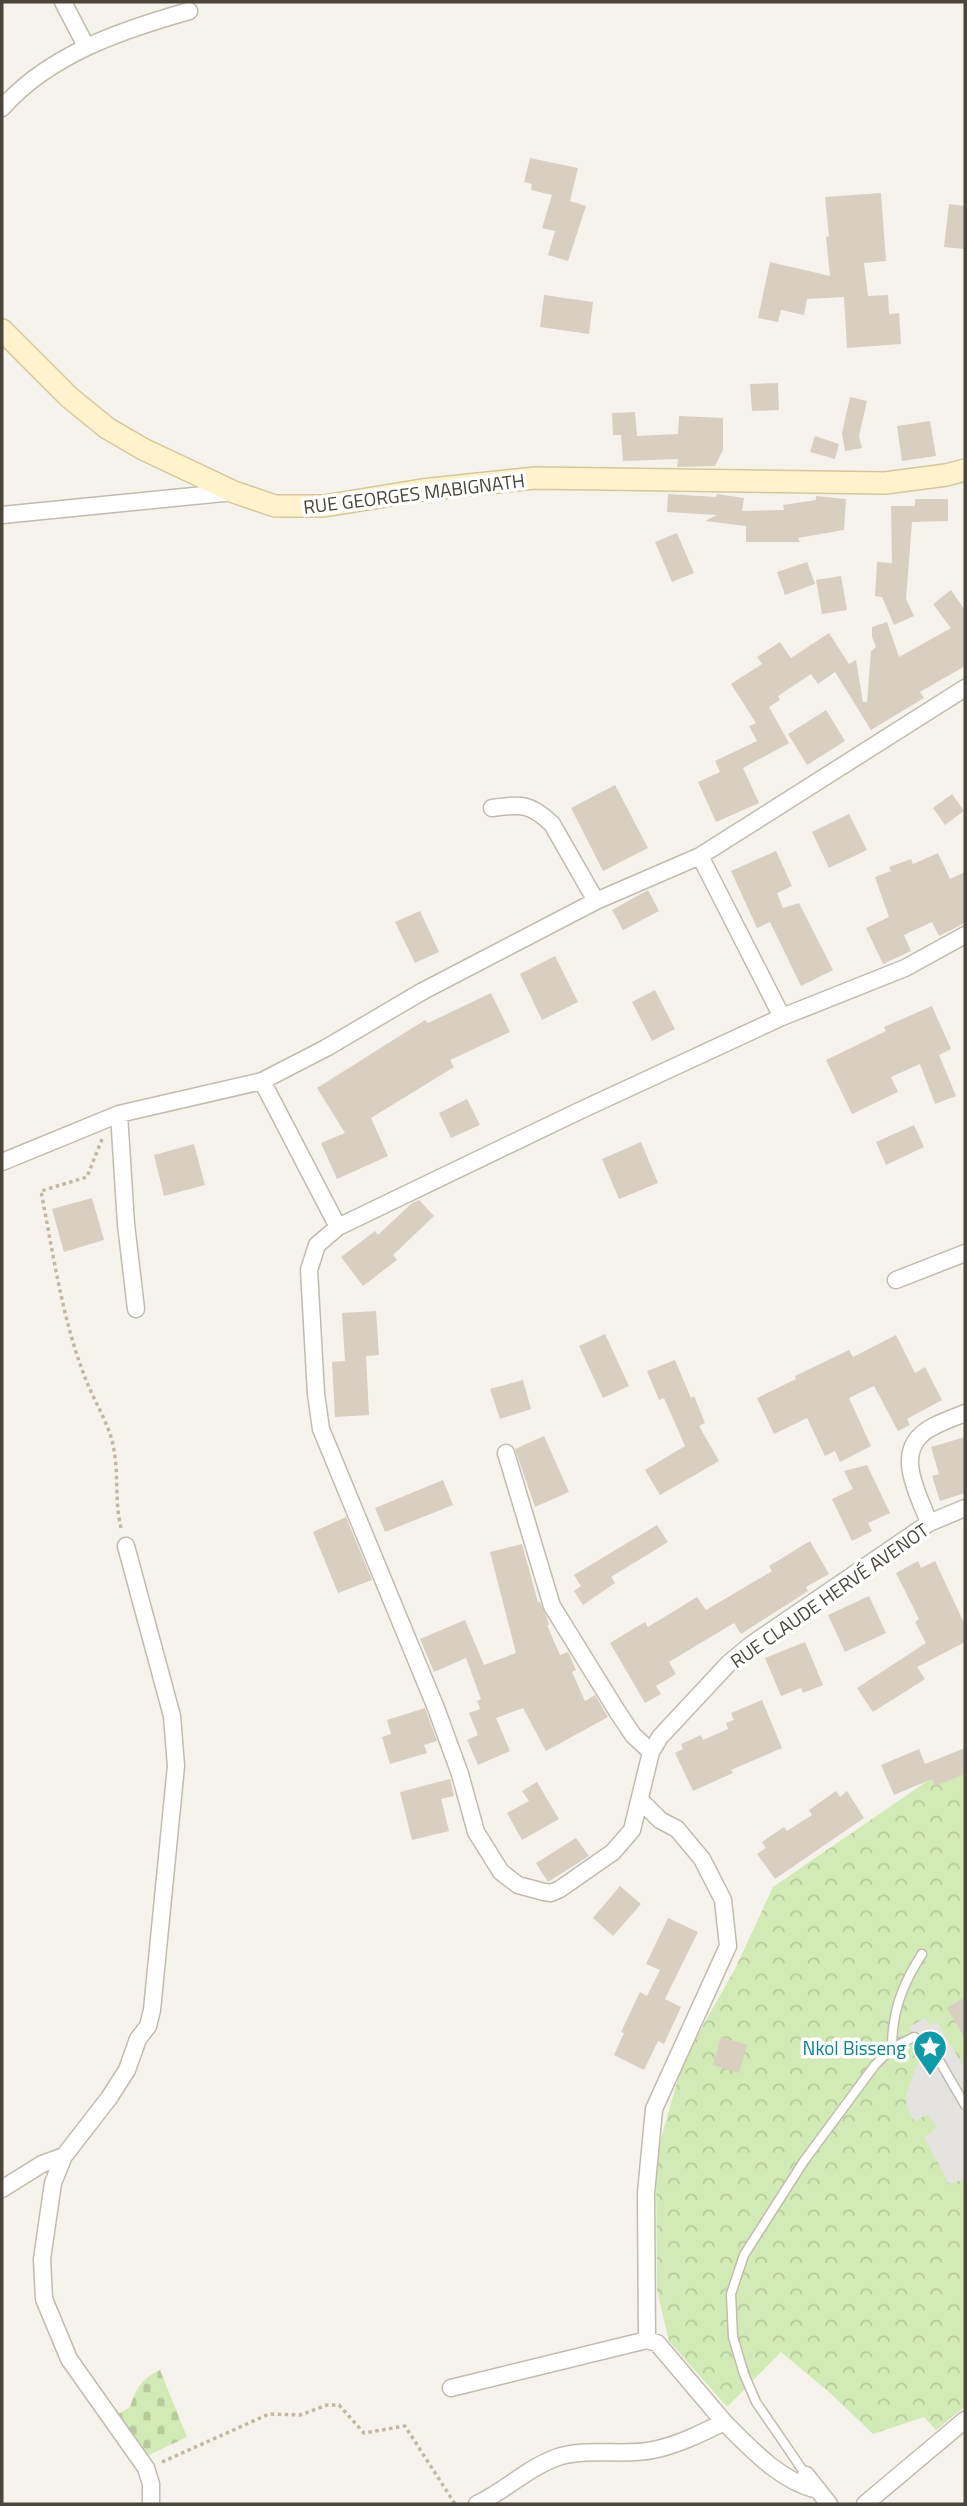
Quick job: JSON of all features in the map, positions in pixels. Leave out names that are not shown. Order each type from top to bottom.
[{"type":"main road","name":"RUE GEORGES MABIGNATH","points":[[2,330],[69,397],[107,428],[143,449],[234,492],[275,506],[306,508],[470,484],[535,478],[885,483],[965,470]]},
{"type":"street","points":[[64,2],[86,46]]},
{"type":"street","points":[[2,108],[41,74],[86,46],[148,22],[189,10]]},
{"type":"street","points":[[2,515],[234,492]]},
{"type":"street","points":[[2,1162],[119,1114],[262,1081],[326,1048],[424,991],[596,901],[700,856],[965,688]]},
{"type":"street","points":[[492,808],[529,806],[541,814],[552,824],[596,901]]},
{"type":"street","points":[[700,856],[782,1017]]},
{"type":"street","points":[[262,1081],[338,1227],[782,1017],[905,968],[965,935]]},
{"type":"street","points":[[119,1114],[126,1224],[136,1309]]},
{"type":"street","name":"RUE CLAUDE HERVÉ AVENOT","points":[[338,1227],[317,1245],[309,1270],[317,1412],[321,1429],[436,1708],[460,1774],[476,1832],[501,1872],[518,1885],[551,1893],[561,1889],[613,1852],[632,1830],[651,1752],[660,1737],[729,1663],[752,1644],[929,1522],[965,1508]]},
{"type":"street","points":[[896,1280],[965,1253]]},
{"type":"street","points":[[929,1522],[909,1466],[911,1448],[921,1434],[965,1413]]},
{"type":"street","points":[[506,1453],[552,1606],[617,1711],[634,1735],[651,1752]]},
{"type":"street","points":[[126,1546],[172,1716],[175,1746],[176,1766],[152,2010],[127,2070],[64,2156],[53,2183],[42,2259],[44,2299],[69,2358],[146,2468],[151,2484],[151,2504]]},
{"type":"street","points":[[641,1801],[660,1820],[677,1829],[702,1859],[723,1900],[727,1946],[654,2109],[646,2193],[647,2340]]},
{"type":"street","points":[[2,2189],[42,2164],[64,2156]]},
{"type":"street","points":[[451,2388],[647,2340],[657,2343],[724,2422],[760,2456],[803,2486],[817,2490]]},
{"type":"street","points":[[865,2504],[965,2420]]},
{"type":"street","points":[[477,2504],[539,2464],[563,2456],[589,2452],[652,2450],[696,2436],[724,2422]]},
{"type":"street","points":[[806,2475],[829,2504]]},
{"type":"lane","points":[[892,2048],[892,2025],[899,1996],[922,1954]]},
{"type":"lane","points":[[806,2475],[756,2402],[733,2337],[731,2294],[744,2255],[804,2161],[875,2065],[892,2048],[914,2037],[929,2043],[965,2105]]},
{"type":"path","points":[[119,1114],[98,1145],[87,1177],[41,1191],[67,1315],[84,1376],[105,1421],[114,1450],[118,1517],[126,1546]]},
{"type":"path","points":[[146,2468],[269,2414],[300,2415],[327,2405],[339,2405],[364,2433],[405,2426],[455,2504]]},
{"type":"green space","points":[[965,1764],[965,2407],[936,2430],[924,2417],[873,2434],[781,2352],[727,2407],[669,2341],[657,2291],[656,2156],[683,2061],[735,1969],[773,1887],[942,1771]]},
{"type":"green space","points":[[160,2370],[187,2437],[149,2455],[138,2450],[114,2417],[130,2407],[140,2385]]},
{"type":"shaded area","points":[[925,2018],[930,2025],[937,2022],[965,2069],[965,2179],[949,2184],[924,2137],[937,2127],[927,2114],[915,2122],[906,2105],[906,2096],[922,2050],[909,2027]]},
{"type":"building","points":[[530,158],[578,168],[570,201],[586,206],[568,261],[548,255],[555,231],[542,228],[552,195],[531,190],[532,184],[524,182]]},
{"type":"building","points":[[881,193],[886,261],[864,263],[868,296],[888,295],[889,314],[899,313],[901,344],[847,348],[844,297],[807,299],[804,315],[781,310],[778,322],[758,318],[770,262],[830,276],[825,197]]},
{"type":"building","points":[[949,204],[965,206],[965,249],[944,247]]},
{"type":"building","points":[[544,295],[593,302],[589,334],[540,327]]},
{"type":"building","points":[[778,383],[779,410],[752,411],[750,384]]},
{"type":"building","points":[[850,397],[867,401],[859,436],[862,448],[845,451],[842,433]]},
{"type":"building","points":[[635,412],[637,436],[678,434],[679,416],[723,418],[723,450],[715,466],[677,467],[678,459],[623,461],[621,435],[613,435],[612,413]]},
{"type":"building","points":[[930,421],[936,456],[902,461],[897,426]]},
{"type":"building","points":[[815,436],[839,444],[835,459],[810,452]]},
{"type":"building","points":[[668,494],[716,497],[717,494],[744,498],[742,511],[784,510],[783,505],[816,500],[816,496],[846,499],[844,530],[798,538],[800,542],[746,542],[746,526],[705,521],[717,515],[667,512]]},
{"type":"building","points":[[915,499],[948,499],[948,521],[912,522],[906,599],[914,616],[894,625],[882,597],[875,596],[877,562],[892,563],[891,506],[915,506]]},
{"type":"building","points":[[677,533],[694,573],[672,582],[655,542]]},
{"type":"building","points":[[807,562],[815,584],[785,595],[777,572]]},
{"type":"building","points":[[841,576],[847,610],[822,614],[816,580]]},
{"type":"building","points":[[951,590],[965,610],[965,666],[920,692],[924,698],[871,730],[835,672],[818,684],[811,674],[778,696],[780,700],[769,707],[789,743],[743,768],[759,803],[716,822],[698,782],[720,772],[715,761],[757,741],[749,726],[756,723],[731,684],[762,664],[757,657],[780,642],[791,658],[829,633],[849,664],[856,660],[863,702],[867,702],[871,651],[876,647],[872,627],[887,622],[899,657],[951,628],[933,604]]},
{"type":"building","points":[[826,710],[845,741],[807,765],[788,734]]},
{"type":"building","points":[[615,785],[648,848],[603,871],[571,808]]},
{"type":"building","points":[[952,794],[964,811],[945,825],[933,808]]},
{"type":"building","points":[[849,814],[867,850],[829,868],[812,832]]},
{"type":"building","points":[[776,851],[792,886],[777,893],[783,908],[799,903],[833,970],[801,986],[770,922],[757,928],[731,871]]},
{"type":"building","points":[[938,853],[950,879],[965,872],[965,923],[939,936],[932,922],[904,935],[911,951],[883,964],[866,928],[889,917],[875,877],[891,871],[889,867],[911,859],[913,864]]},
{"type":"building","points":[[648,890],[659,911],[623,930],[612,910]]},
{"type":"building","points":[[420,911],[439,952],[415,963],[395,922]]},
{"type":"building","points":[[555,956],[578,1002],[542,1020],[520,974]]},
{"type":"building","points":[[655,990],[675,1029],[652,1041],[632,1002]]},
{"type":"building","points":[[491,993],[510,1032],[450,1060],[454,1067],[371,1118],[388,1156],[337,1179],[321,1143],[345,1133],[317,1088],[425,1020],[428,1023]]},
{"type":"building","points":[[932,1006],[951,1049],[939,1055],[956,1096],[935,1104],[920,1064],[891,1077],[898,1092],[852,1114],[826,1060],[886,1031],[884,1027]]},
{"type":"building","points":[[467,1099],[480,1125],[451,1138],[439,1113]]},
{"type":"building","points":[[914,1125],[924,1147],[886,1165],[876,1142]]},
{"type":"building","points":[[641,1142],[658,1183],[619,1199],[602,1159]]},
{"type":"building","points":[[194,1144],[205,1185],[164,1196],[154,1155]]},
{"type":"building","points":[[92,1198],[104,1240],[64,1252],[52,1209]]},
{"type":"building","points":[[419,1200],[434,1216],[393,1255],[397,1260],[363,1286],[341,1257],[375,1231],[378,1235],[412,1203]]},
{"type":"building","points":[[376,1311],[379,1355],[366,1356],[369,1415],[335,1417],[332,1362],[345,1361],[342,1313]]},
{"type":"building","points":[[605,1334],[629,1386],[603,1398],[579,1346]]},
{"type":"building","points":[[896,1335],[915,1373],[925,1367],[942,1400],[907,1419],[910,1425],[898,1431],[874,1386],[849,1398],[871,1446],[840,1462],[835,1451],[825,1456],[807,1418],[774,1434],[757,1398],[849,1350],[853,1357]]},
{"type":"building","points":[[675,1360],[705,1423],[699,1426],[719,1461],[660,1495],[645,1470],[685,1446],[664,1398],[659,1400],[647,1371]]},
{"type":"building","points":[[523,1380],[531,1409],[500,1419],[490,1389]]},
{"type":"building","points":[[544,1436],[569,1492],[535,1507],[515,1449]]},
{"type":"building","points":[[965,1437],[965,1493],[940,1501],[932,1476],[939,1474],[931,1447]]},
{"type":"building","points":[[867,1465],[890,1513],[868,1523],[872,1531],[852,1541],[832,1499],[853,1489],[844,1471]]},
{"type":"building","points":[[443,1480],[453,1505],[385,1532],[375,1508]]},
{"type":"building","points":[[346,1517],[372,1580],[338,1593],[313,1532]]},
{"type":"building","points":[[657,1525],[668,1542],[611,1577],[615,1583],[583,1605],[574,1591],[581,1586],[574,1575]]},
{"type":"building","points":[[810,1541],[829,1574],[806,1587],[808,1591],[741,1634],[734,1623],[669,1662],[676,1674],[656,1686],[661,1694],[645,1703],[610,1643],[645,1622],[648,1627],[697,1597],[706,1610],[772,1571],[769,1566]]},
{"type":"building","points":[[522,1544],[538,1602],[547,1618],[547,1625],[560,1655],[568,1652],[576,1670],[572,1672],[585,1701],[595,1695],[608,1717],[546,1751],[523,1708],[496,1718],[510,1751],[478,1765],[467,1740],[478,1735],[469,1713],[480,1709],[477,1701],[481,1699],[466,1658],[434,1672],[420,1639],[465,1620],[484,1665],[516,1653],[490,1552]]},
{"type":"building","points":[[918,1561],[921,1568],[935,1561],[965,1625],[965,1642],[917,1667],[925,1679],[873,1712],[857,1688],[926,1643],[915,1622],[919,1619],[896,1573]]},
{"type":"building","points":[[869,1596],[886,1633],[845,1652],[828,1615]]},
{"type":"building","points":[[805,1642],[823,1685],[803,1693],[801,1688],[781,1696],[765,1658]]},
{"type":"building","points":[[762,1700],[782,1748],[731,1770],[733,1773],[693,1791],[675,1753],[683,1749],[681,1744],[701,1735],[703,1740],[728,1729],[726,1723],[734,1720],[731,1713]]},
{"type":"building","points":[[425,1708],[437,1741],[424,1745],[427,1753],[390,1764],[382,1737],[391,1734],[387,1720]]},
{"type":"building","points":[[965,1748],[965,1774],[935,1786],[932,1779],[894,1795],[881,1765],[919,1749],[925,1764]]},
{"type":"building","points":[[450,1779],[454,1796],[441,1799],[449,1831],[412,1840],[400,1792]]},
{"type":"building","points":[[537,1782],[559,1819],[522,1840],[507,1813],[529,1801],[522,1791]]},
{"type":"building","points":[[836,1791],[840,1797],[847,1791],[864,1818],[775,1879],[757,1854],[766,1848],[762,1842],[784,1827],[787,1831],[812,1815],[809,1810]]},
{"type":"building","points":[[576,1838],[589,1856],[548,1882],[536,1863]]},
{"type":"building","points":[[620,1886],[641,1904],[613,1936],[593,1918]]},
{"type":"building","points":[[668,1918],[698,1932],[665,1999],[681,2007],[664,2044],[658,2041],[644,2070],[614,2055],[624,2033],[621,2032],[640,1992],[647,1996],[660,1970],[646,1964]]},
{"type":"building","points":[[965,1997],[965,2039],[947,2008]]},
{"type":"building","points":[[721,2037],[747,2045],[739,2073],[713,2065]]},
{"type":"place","name":"Nkol Bisseng","points":[[930,2077]]}]
